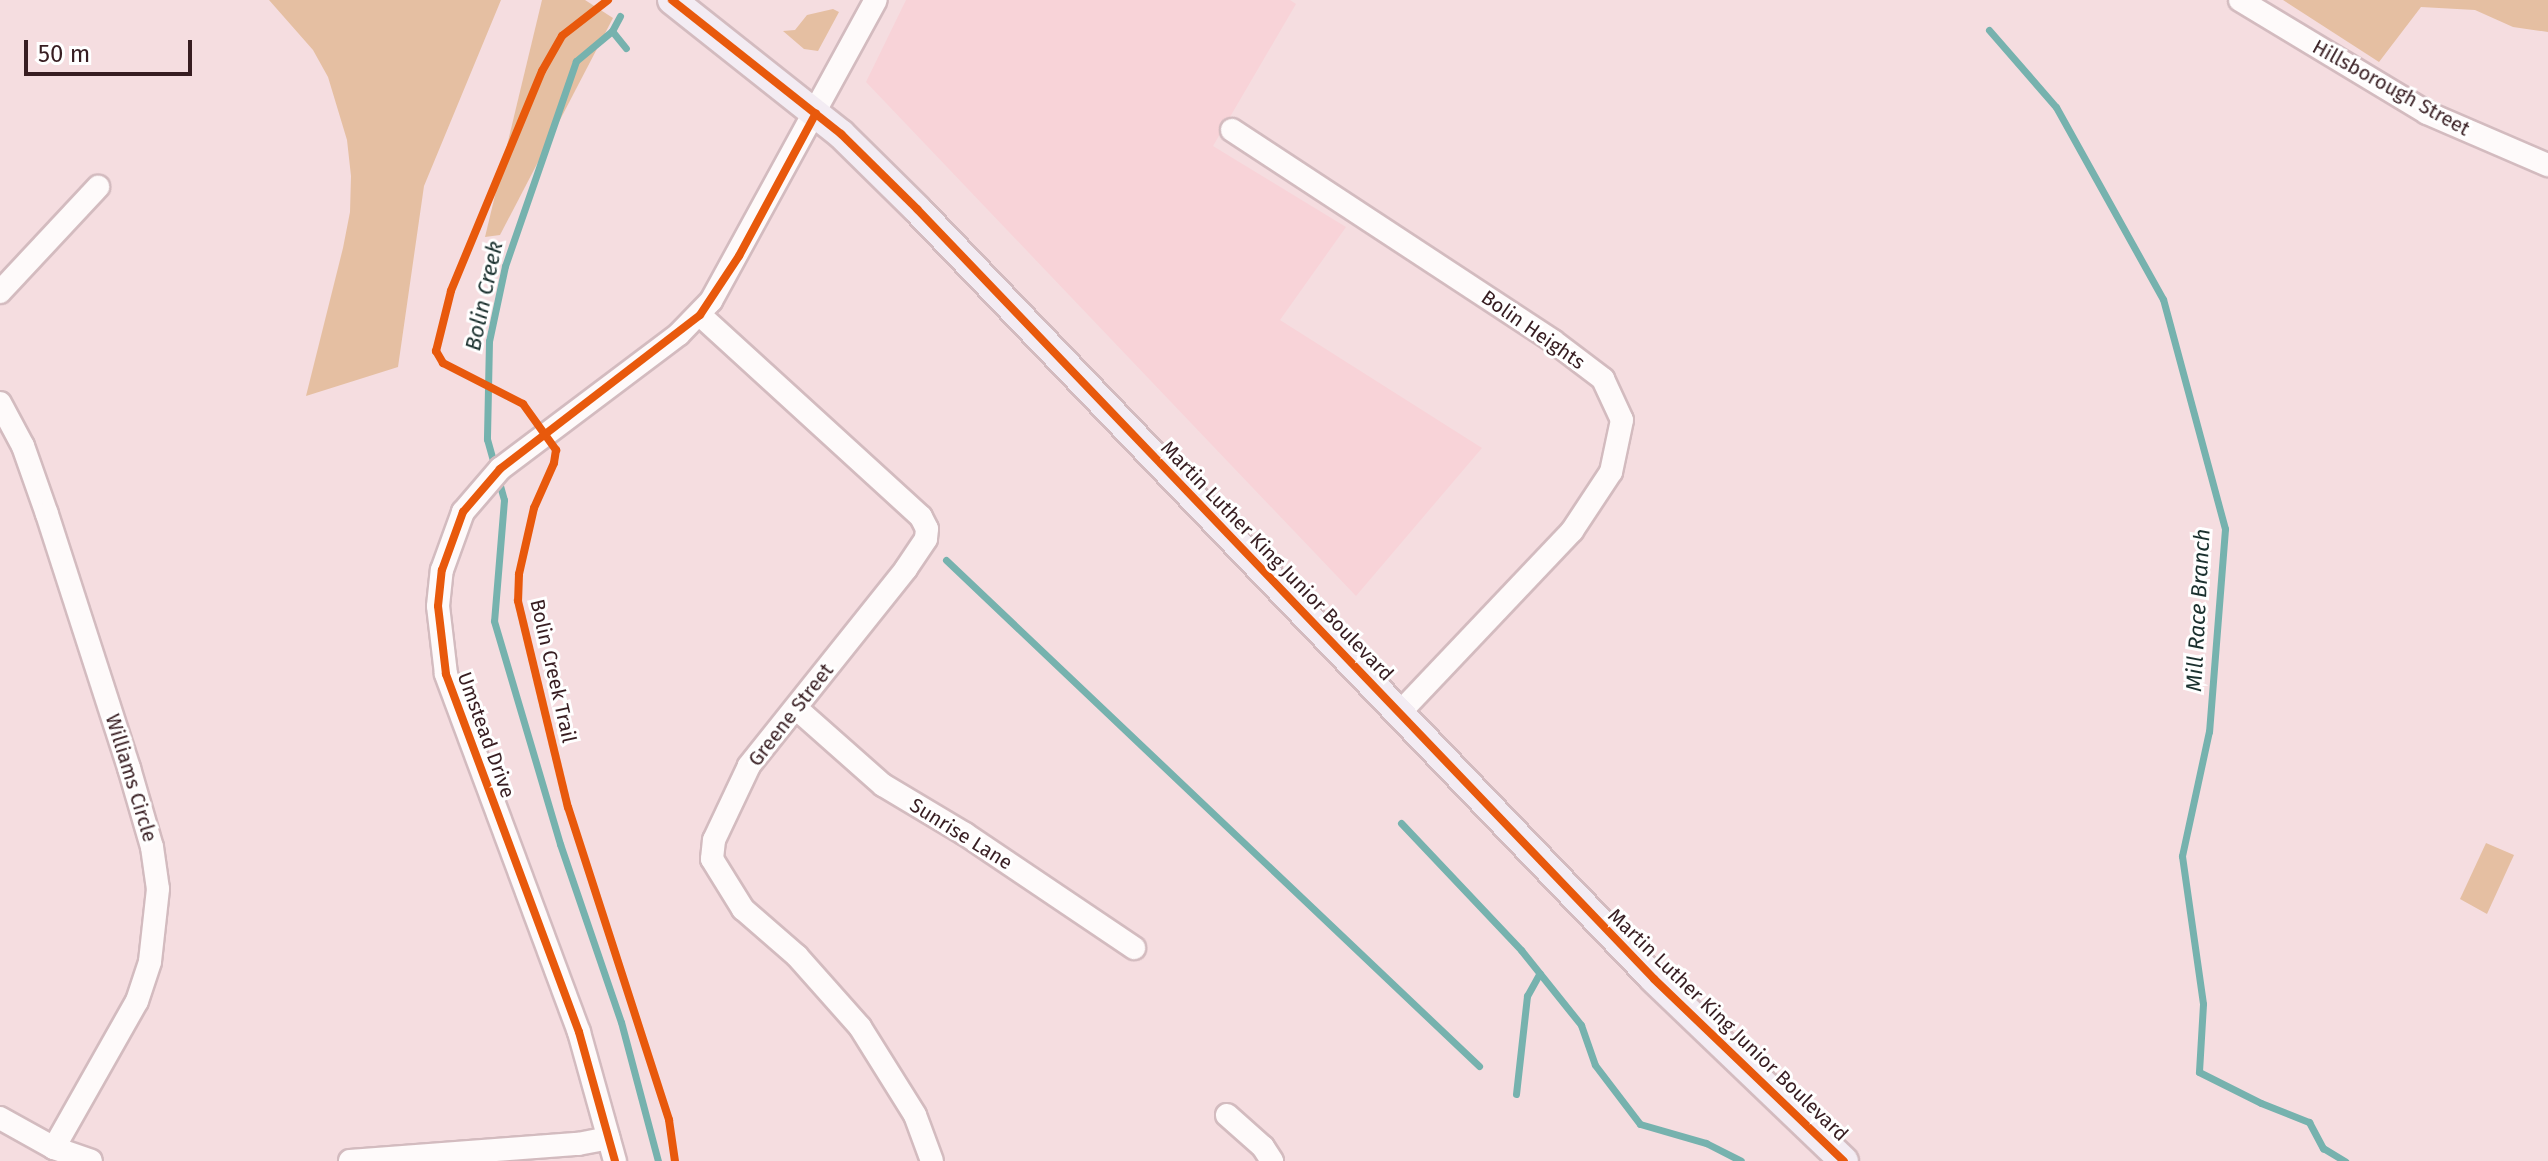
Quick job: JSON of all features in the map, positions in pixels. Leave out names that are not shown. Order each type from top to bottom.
[{"type":"main road","name":"Martin Luther King Junior Boulevard","points":[[672,0],[816,113],[963,256],[1711,1036],[1844,1161]]},
{"type":"street","points":[[816,113],[876,0]]},
{"type":"street","name":"Hillsborough Street","points":[[2240,0],[2427,113],[2548,165]]},
{"type":"street","name":"Umstead Drive","points":[[615,1161],[579,1032],[446,674],[438,606],[442,570],[463,512],[500,469],[700,315],[739,256],[816,113]]},
{"type":"street","name":"Bolin Heights","points":[[1232,130],[1553,341],[1603,379],[1622,420],[1611,472],[1572,531],[1400,712]]},
{"type":"street","points":[[0,292],[98,187]]},
{"type":"street","name":"Greene Street","points":[[700,315],[921,517],[927,529],[926,539],[906,569],[749,766],[714,840],[712,859],[743,909],[797,956],[860,1027],[915,1115],[932,1161]]},
{"type":"street","name":"Williams Circle","points":[[0,403],[23,446],[47,514],[137,794],[152,847],[158,889],[150,962],[137,1001],[54,1148]]},
{"type":"street","name":"Sunrise Lane","points":[[797,709],[883,785],[965,834],[1134,948]]},
{"type":"street","points":[[1227,1115],[1263,1147],[1272,1161]]},
{"type":"street","points":[[0,1118],[54,1148],[91,1161]]},
{"type":"street","points":[[350,1161],[578,1144],[608,1138]]},
{"type":"shaded area","points":[[269,0],[501,0],[424,186],[398,367],[306,396],[343,248],[350,212],[351,176],[347,140],[328,77],[313,50]]},
{"type":"shaded area","points":[[542,0],[585,0],[613,18],[500,235],[485,237]]},
{"type":"shaded area","points":[[906,0],[1290,0],[1296,4],[1213,146],[1346,227],[1280,320],[1482,448],[1356,596],[866,82]]},
{"type":"shaded area","points":[[2283,0],[2548,0],[2548,32],[2513,27],[2475,10],[2421,7],[2379,62]]},
{"type":"shaded area","points":[[833,9],[839,12],[818,51],[804,49],[783,31],[795,30],[807,15]]},
{"type":"shaded area","points":[[2486,843],[2514,855],[2487,914],[2460,899]]},
{"type":"waterway","name":"Bolin Creek","points":[[620,16],[612,31],[576,61],[505,266],[489,341],[487,439],[504,500],[494,621],[560,844],[621,1022],[658,1161]]},
{"type":"waterway","name":"Mill Race Branch","points":[[1989,30],[2056,107],[2163,299],[2225,529],[2209,731],[2182,856],[2203,1004],[2199,1072],[2261,1103],[2309,1122],[2323,1148],[2345,1161]]},
{"type":"waterway","points":[[612,31],[626,48]]},
{"type":"waterway","points":[[946,560],[1479,1066]]},
{"type":"waterway","points":[[1401,823],[1521,950],[1581,1025],[1595,1065],[1640,1124],[1706,1143],[1741,1161]]},
{"type":"waterway","points":[[1516,1094],[1527,996],[1540,973]]},
{"type":"cycle path","name":"Bolin Creek Trail","points":[[608,0],[562,36],[542,71],[451,291],[436,351],[443,363],[523,404],[556,450],[554,463],[534,508],[519,574],[518,601],[568,807],[669,1120],[675,1161]]},
{"type":"cycle path","points":[[672,0],[841,134],[917,209],[1654,979],[1844,1161]]},
{"type":"cycle path","points":[[615,1161],[579,1032],[446,674],[438,606],[442,570],[463,512],[500,469],[700,315],[739,256],[816,113]]}]
